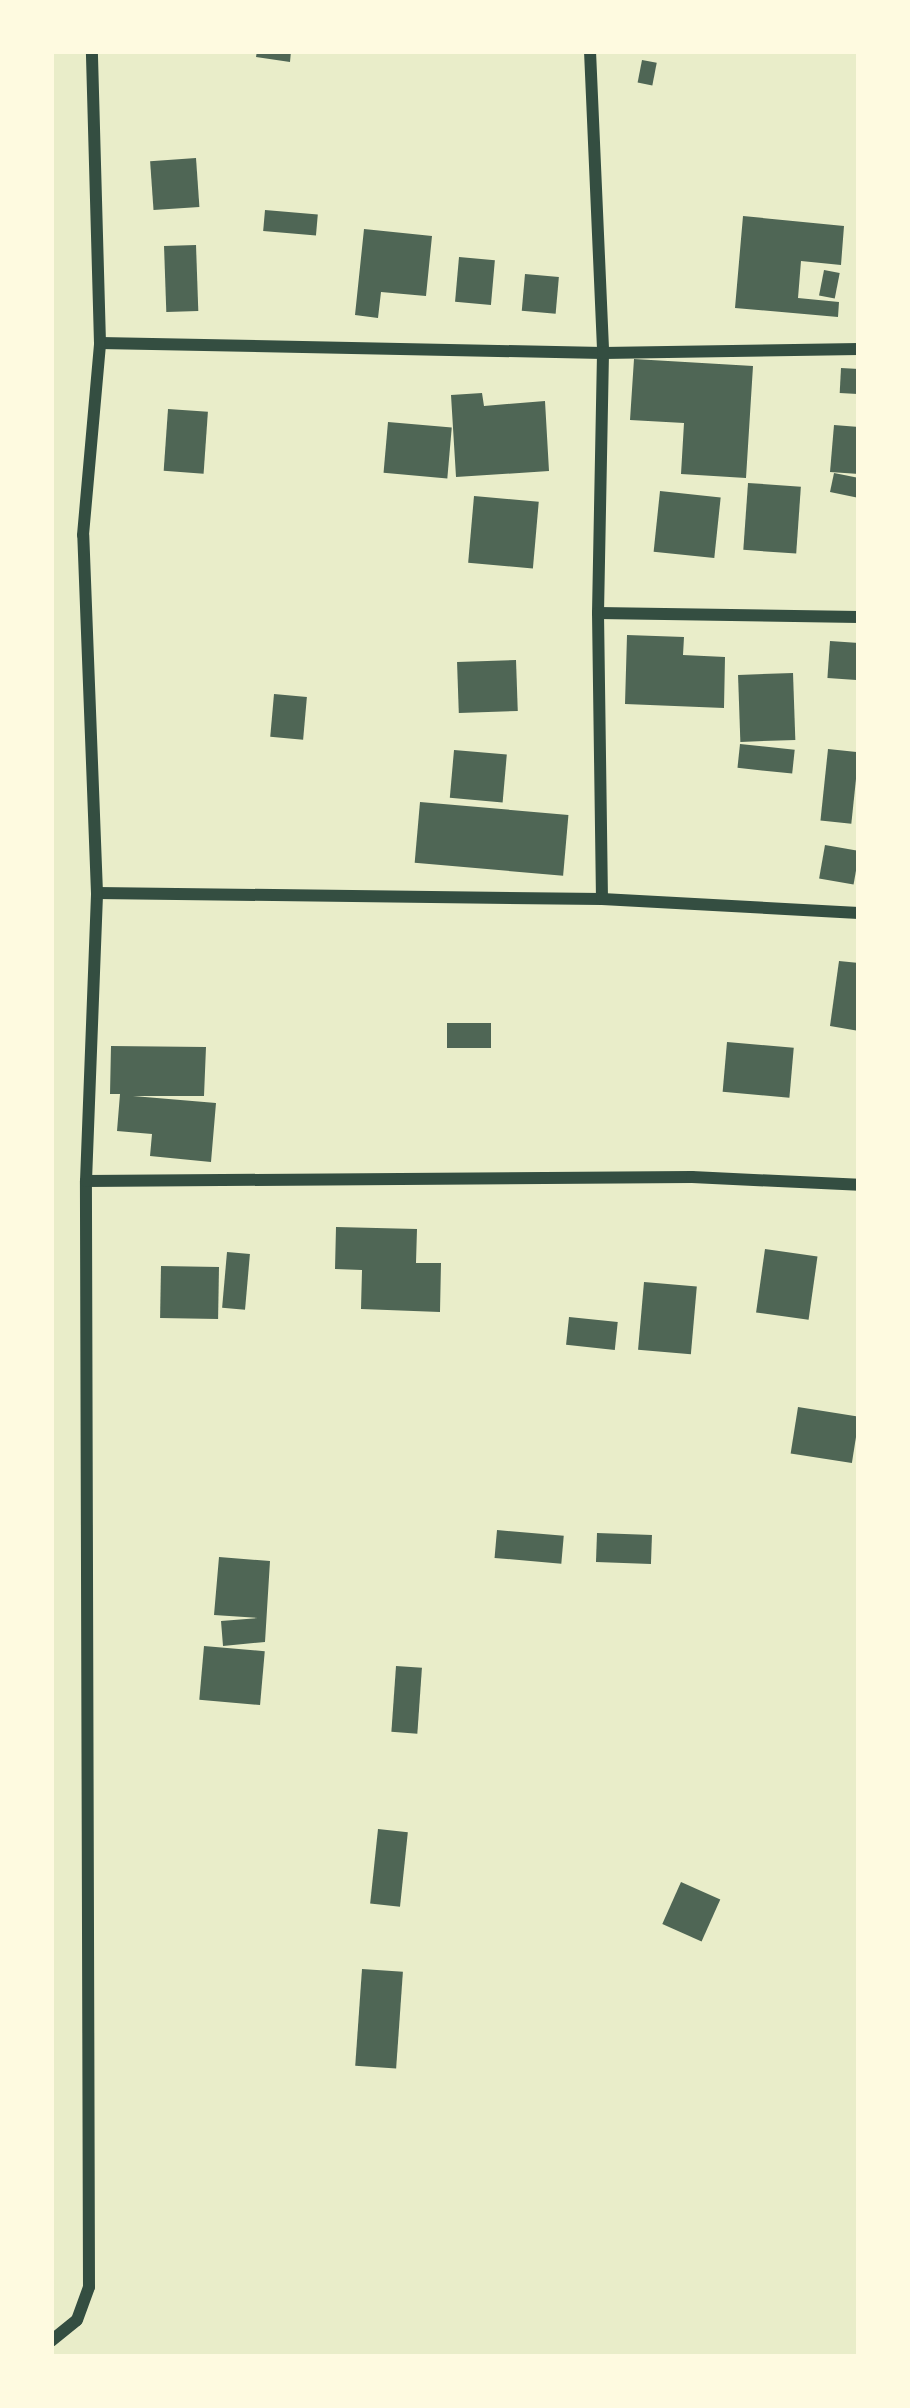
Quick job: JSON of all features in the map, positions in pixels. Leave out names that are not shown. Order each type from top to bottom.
[{"type":"street","points":[[51,2341],[77,2320],[89,2287],[86,1181],[97,892],[83,535],[100,343],[92,51]]},
{"type":"street","points":[[590,51],[603,353],[598,613],[602,899]]},
{"type":"street","points":[[100,343],[603,353],[859,350]]},
{"type":"street","points":[[598,613],[859,617]]},
{"type":"street","points":[[97,892],[602,899],[859,913]]},
{"type":"street","points":[[86,1181],[692,1177],[859,1185]]},
{"type":"building","points":[[257,51],[291,51],[290,62],[256,57]]},
{"type":"building","points":[[642,60],[657,63],[652,85],[638,83]]},
{"type":"building","points":[[196,158],[199,207],[154,210],[150,161]]},
{"type":"building","points":[[265,210],[318,215],[316,236],[263,231]]},
{"type":"building","points":[[743,216],[844,226],[841,265],[801,261],[798,298],[839,302],[838,317],[735,308]]},
{"type":"building","points":[[364,229],[432,236],[426,296],[381,292],[378,318],[355,315]]},
{"type":"building","points":[[196,245],[198,311],[166,312],[164,246]]},
{"type":"building","points":[[459,257],[495,260],[491,305],[455,302]]},
{"type":"building","points":[[824,270],[840,273],[835,299],[819,296]]},
{"type":"building","points":[[525,274],[559,277],[556,314],[522,311]]},
{"type":"building","points":[[634,359],[753,366],[746,478],[681,474],[684,423],[630,420]]},
{"type":"building","points":[[841,368],[859,369],[858,394],[840,393]]},
{"type":"building","points":[[482,393],[484,406],[545,401],[549,471],[456,477],[451,395]]},
{"type":"building","points":[[168,409],[208,412],[204,474],[164,471]]},
{"type":"building","points":[[388,422],[452,428],[447,478],[384,473]]},
{"type":"building","points":[[834,425],[859,427],[859,474],[830,472]]},
{"type":"building","points":[[834,473],[859,478],[859,498],[830,492]]},
{"type":"building","points":[[748,483],[801,487],[796,554],[743,550]]},
{"type":"building","points":[[660,491],[721,497],[714,558],[654,552]]},
{"type":"building","points":[[474,496],[539,502],[533,568],[468,563]]},
{"type":"building","points":[[627,635],[684,637],[683,655],[725,657],[724,708],[625,704]]},
{"type":"building","points":[[830,641],[859,643],[856,680],[827,678]]},
{"type":"building","points":[[516,660],[518,711],[459,713],[457,662]]},
{"type":"building","points":[[793,673],[795,740],[740,742],[738,675]]},
{"type":"building","points":[[274,694],[307,697],[303,740],[270,737]]},
{"type":"building","points":[[740,744],[795,750],[792,774],[737,768]]},
{"type":"building","points":[[828,749],[859,752],[851,824],[820,821]]},
{"type":"building","points":[[454,750],[507,755],[503,802],[450,798]]},
{"type":"building","points":[[420,802],[568,815],[563,876],[415,863]]},
{"type":"building","points":[[825,845],[859,851],[854,885],[819,878]]},
{"type":"building","points":[[839,961],[859,963],[859,1031],[830,1026]]},
{"type":"building","points":[[447,1023],[491,1023],[491,1048],[447,1048]]},
{"type":"building","points":[[727,1042],[794,1048],[789,1098],[723,1092]]},
{"type":"building","points":[[111,1046],[206,1047],[204,1096],[133,1096],[216,1103],[211,1162],[150,1156],[152,1134],[117,1131],[120,1094],[110,1094]]},
{"type":"building","points":[[336,1227],[417,1229],[416,1263],[441,1263],[440,1312],[361,1309],[362,1270],[335,1269]]},
{"type":"building","points":[[765,1249],[817,1256],[809,1320],[756,1312]]},
{"type":"building","points":[[227,1252],[250,1254],[245,1310],[222,1308]]},
{"type":"building","points":[[161,1266],[219,1267],[218,1319],[160,1318]]},
{"type":"building","points":[[644,1282],[697,1287],[691,1354],[638,1350]]},
{"type":"building","points":[[569,1317],[618,1322],[615,1350],[566,1345]]},
{"type":"building","points":[[798,1407],[859,1417],[852,1463],[791,1453]]},
{"type":"building","points":[[497,1530],[564,1536],[561,1564],[495,1558]]},
{"type":"building","points":[[597,1533],[652,1535],[651,1564],[596,1562]]},
{"type":"building","points":[[219,1557],[270,1561],[265,1642],[223,1646],[221,1621],[258,1618],[214,1615]]},
{"type":"building","points":[[204,1646],[265,1651],[260,1705],[199,1700]]},
{"type":"building","points":[[396,1666],[422,1668],[417,1734],[391,1732]]},
{"type":"building","points":[[378,1829],[408,1832],[400,1907],[370,1904]]},
{"type":"building","points":[[681,1882],[720,1899],[702,1942],[662,1924]]},
{"type":"building","points":[[362,1969],[403,1972],[396,2069],[355,2066]]}]
